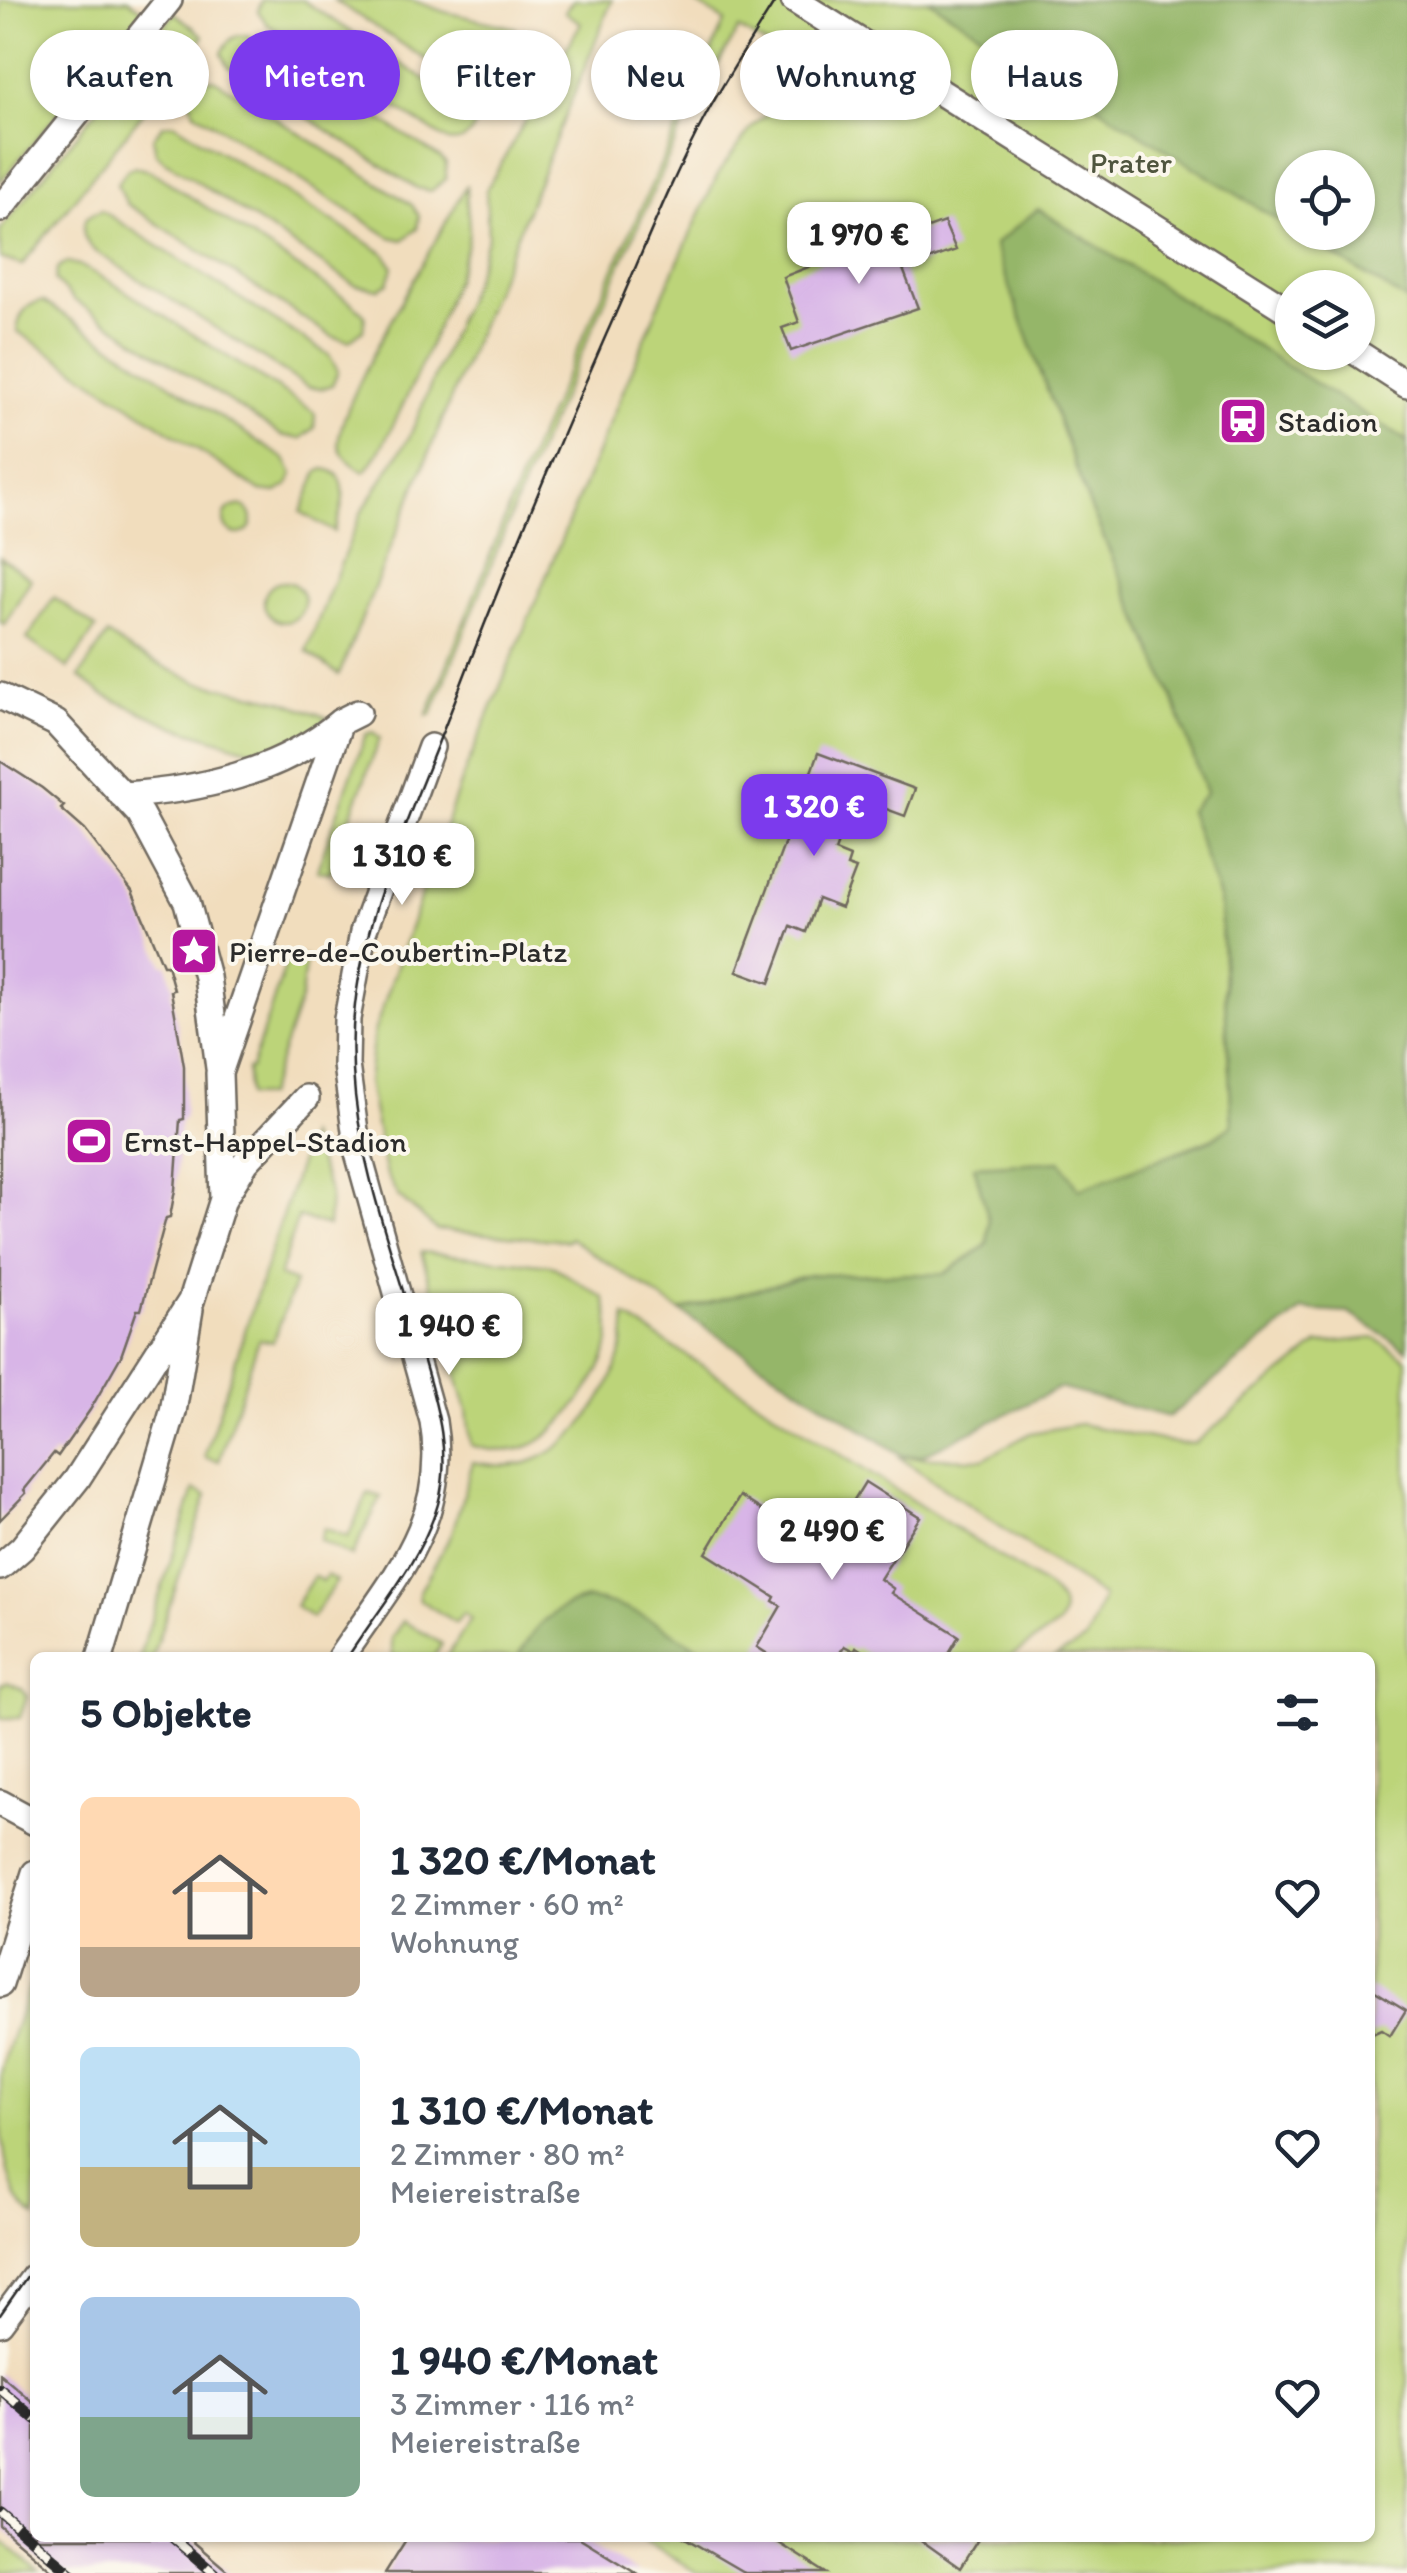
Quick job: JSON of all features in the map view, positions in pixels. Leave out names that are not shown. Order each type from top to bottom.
[{"type":"street","points":[[0,210],[169,0]]},
{"type":"street","points":[[794,0],[1275,302]]},
{"type":"street","points":[[1375,364],[1407,385]]},
{"type":"street","points":[[0,696],[56,723],[140,814],[187,902],[207,977],[220,1073],[223,1198]]},
{"type":"street","points":[[122,795],[168,793],[236,776],[314,744],[349,718],[220,1073]]},
{"type":"street","points":[[344,1652],[413,1548],[430,1512],[437,1478],[433,1421],[358,1152],[346,1065],[347,1020],[363,932],[432,747]]},
{"type":"street","points":[[102,1652],[174,1412],[191,1301],[223,1198],[246,1162],[306,1098]]},
{"type":"street","points":[[0,1567],[22,1548],[77,1479],[191,1301]]},
{"type":"street","points":[[0,1803],[30,1819]]},
{"type":"street","points":[[0,1984],[30,1890]]},
{"type":"street","points":[[0,2323],[30,2283]]},
{"type":"green space","points":[[0,0],[128,0],[144,11],[128,30],[30,30],[30,120],[52,120],[0,182]]},
{"type":"green space","points":[[262,0],[302,0],[349,30],[276,30],[258,11]]},
{"type":"green space","points":[[334,0],[412,0],[516,30],[420,30],[420,55],[400,43],[400,30],[381,30]]},
{"type":"green space","points":[[573,0],[612,0],[600,30],[591,30],[591,52],[571,101],[571,41],[581,23],[565,12]]},
{"type":"green space","name":"Prater","points":[[690,0],[1407,0],[1407,1310],[1220,905],[1232,1125],[1211,1139],[1051,1200],[944,1274],[809,1275],[680,1311],[570,1238],[568,1241],[437,1230],[398,1196],[385,1172],[368,1082],[374,1032],[461,781],[665,290],[719,172],[760,120],[951,120],[951,30],[739,29],[720,61],[720,32],[725,21]]},
{"type":"green space","points":[[928,0],[1407,0],[1407,301],[1375,281],[1375,270],[1357,270],[1325,250],[1375,250],[1375,150],[1275,150],[1275,218],[1118,120],[1118,30],[976,30]]},
{"type":"green space","points":[[175,13],[196,30],[161,30]]},
{"type":"green space","points":[[229,42],[229,67],[222,53]]},
{"type":"green space","points":[[400,63],[420,76],[420,120],[475,120],[466,137],[448,141],[400,110]]},
{"type":"green space","points":[[209,79],[229,89],[229,120],[278,120],[412,205],[419,216],[417,229],[403,240],[390,237],[207,120]]},
{"type":"green space","points":[[89,120],[137,120],[22,265],[0,258],[0,230]]},
{"type":"green space","points":[[312,120],[381,120],[441,158],[446,163],[446,179],[431,191],[417,188]]},
{"type":"green space","points":[[526,120],[563,120],[339,675],[306,651],[361,513],[410,436],[475,277],[488,236],[486,190]]},
{"type":"green space","points":[[681,120],[685,120],[525,480],[432,714],[427,716],[523,471]]},
{"type":"green space","points":[[174,123],[385,254],[393,267],[388,283],[378,289],[355,285],[162,159],[156,153],[153,138],[163,125]]},
{"type":"green space","points":[[135,167],[151,171],[352,303],[365,315],[363,330],[349,341],[333,337],[127,204],[117,184],[127,170]]},
{"type":"green space","points":[[467,185],[469,233],[463,258],[405,400],[364,472],[348,461],[340,449],[342,426],[371,358]]},
{"type":"green space","points":[[1038,209],[1275,358],[1275,370],[1294,370],[1407,441],[1407,1350],[1349,1313],[1302,1310],[1169,1417],[1059,1388],[921,1456],[903,1456],[680,1311],[809,1275],[944,1274],[987,1245],[989,1220],[974,1166],[1061,1161],[1079,1189],[1211,1140],[1232,1125],[1220,901],[1189,811],[1206,793],[1173,698],[1089,504],[994,245]]},
{"type":"green space","points":[[101,210],[329,355],[338,371],[332,385],[321,389],[308,387],[95,251],[84,236],[84,227],[86,217]]},
{"type":"green space","points":[[67,262],[111,282],[311,410],[315,414],[314,428],[300,439],[281,435],[74,300],[55,280],[57,269]]},
{"type":"green space","points":[[43,301],[285,459],[293,474],[288,485],[275,493],[260,491],[17,331],[24,311]]},
{"type":"green space","points":[[318,472],[334,472],[343,486],[334,532],[301,512]]},
{"type":"green space","points":[[238,506],[248,510],[252,520],[248,530],[238,534],[228,530],[224,520],[228,510]]},
{"type":"green space","points":[[0,557],[31,579],[4,625],[0,621]]},
{"type":"green space","points":[[284,582],[298,588],[304,602],[298,616],[284,622],[270,616],[264,602],[270,588]]},
{"type":"green space","points":[[54,597],[96,628],[68,668],[27,639]]},
{"type":"green space","points":[[107,635],[134,653],[197,682],[283,701],[328,718],[292,748],[258,752],[175,727],[103,695],[79,677]]},
{"type":"green space","points":[[373,732],[380,738],[330,873],[317,870],[366,734]]},
{"type":"green space","points":[[289,954],[306,958],[301,997],[267,1096],[248,1096],[247,1069],[251,1068]]},
{"type":"green space","points":[[308,1136],[330,1193],[328,1226],[298,1217],[279,1276],[295,1282],[273,1342],[259,1339],[219,1461],[206,1458],[205,1455]]},
{"type":"green space","points":[[421,1252],[551,1265],[604,1298],[610,1328],[601,1367],[577,1404],[544,1438],[505,1451],[471,1445],[467,1411]]},
{"type":"green space","points":[[625,1316],[1047,1587],[1061,1604],[1059,1624],[1017,1652],[450,1652],[471,1619],[463,1613],[456,1623],[420,1600],[419,1593],[452,1533],[473,1462],[504,1466],[527,1463],[570,1437],[600,1400],[620,1358]]},
{"type":"green space","points":[[1374,1338],[1407,1359],[1407,2573],[696,2573],[647,2542],[1375,2542],[1375,1652],[1065,1652],[1086,1640],[1103,1597],[899,1457],[983,1459],[1031,1433],[1080,1424],[1180,1444],[1195,1443],[1318,1344]]},
{"type":"green space","points":[[194,1490],[207,1495],[154,1652],[141,1652]]},
{"type":"green space","points":[[368,1493],[381,1497],[352,1556],[320,1540],[324,1528],[348,1537]]},
{"type":"green space","points":[[327,1575],[337,1581],[312,1618],[295,1606],[314,1576],[322,1581]]},
{"type":"green space","points":[[575,1602],[604,1602],[637,1613],[706,1652],[521,1652],[545,1620]]},
{"type":"green space","points":[[403,1621],[442,1644],[437,1652],[392,1652],[391,1638]]},
{"type":"green space","points":[[7,1682],[22,1689],[27,1697],[20,1718],[0,1718],[0,1685]]},
{"type":"green space","points":[[30,1985],[30,2213],[15,2193],[4,2153],[1,2074]]},
{"type":"green space","points":[[0,2539],[39,2573],[0,2573]]},
{"type":"building","points":[[944,222],[956,250],[903,269],[918,308],[791,351],[782,328],[799,322],[783,277],[826,260],[828,265]]},
{"type":"building","points":[[818,753],[915,789],[905,816],[843,793],[827,836],[839,840],[835,851],[850,857],[847,866],[856,869],[841,908],[818,899],[806,932],[791,926],[770,983],[737,971]]},
{"type":"building","name":"Ernst-Happel-Stadion","points":[[0,761],[64,806],[61,809],[85,830],[132,891],[163,965],[167,965],[174,990],[171,991],[184,1066],[184,1119],[180,1120],[170,1217],[166,1218],[141,1310],[137,1310],[121,1356],[58,1456],[54,1453],[24,1490],[26,1493],[0,1520]]},
{"type":"building","points":[[865,1482],[920,1517],[880,1579],[894,1589],[891,1593],[959,1636],[950,1652],[864,1652],[844,1646],[840,1652],[765,1652],[757,1647],[781,1606],[773,1601],[775,1597],[706,1553],[740,1496],[811,1542],[814,1538],[826,1545]]},
{"type":"building","points":[[1375,1991],[1406,2010],[1390,2036],[1381,2030],[1375,2033]]},
{"type":"building","points":[[0,2374],[30,2400],[30,2542],[194,2542],[230,2573],[55,2573],[0,2526]]},
{"type":"building","points":[[404,2542],[587,2542],[637,2573],[385,2573]]},
{"type":"building","points":[[692,2542],[777,2542],[826,2573],[745,2573]]},
{"type":"building","points":[[924,2542],[976,2542],[960,2568]]},
{"type":"tram line","points":[[351,1652],[421,1545],[438,1504],[444,1462],[434,1399],[369,1174],[354,1090],[355,1005],[370,930],[394,854],[508,567],[654,224],[706,115],[776,0]]},
{"type":"tram line","points":[[0,2315],[30,2272]]},
{"type":"railway","points":[[0,2389],[30,2415]]},
{"type":"railway","points":[[0,2512],[30,2538]]},
{"type":"railway","points":[[35,2542],[71,2573]]},
{"type":"railway","points":[[178,2542],[214,2573]]},
{"type":"place","name":"Stadion","points":[[1243,421]]},
{"type":"place","name":"Pierre-de-Coubertin-Platz","points":[[194,951]]},
{"type":"place","name":"Ernst-Happel-Stadion","points":[[89,1141]]}]
